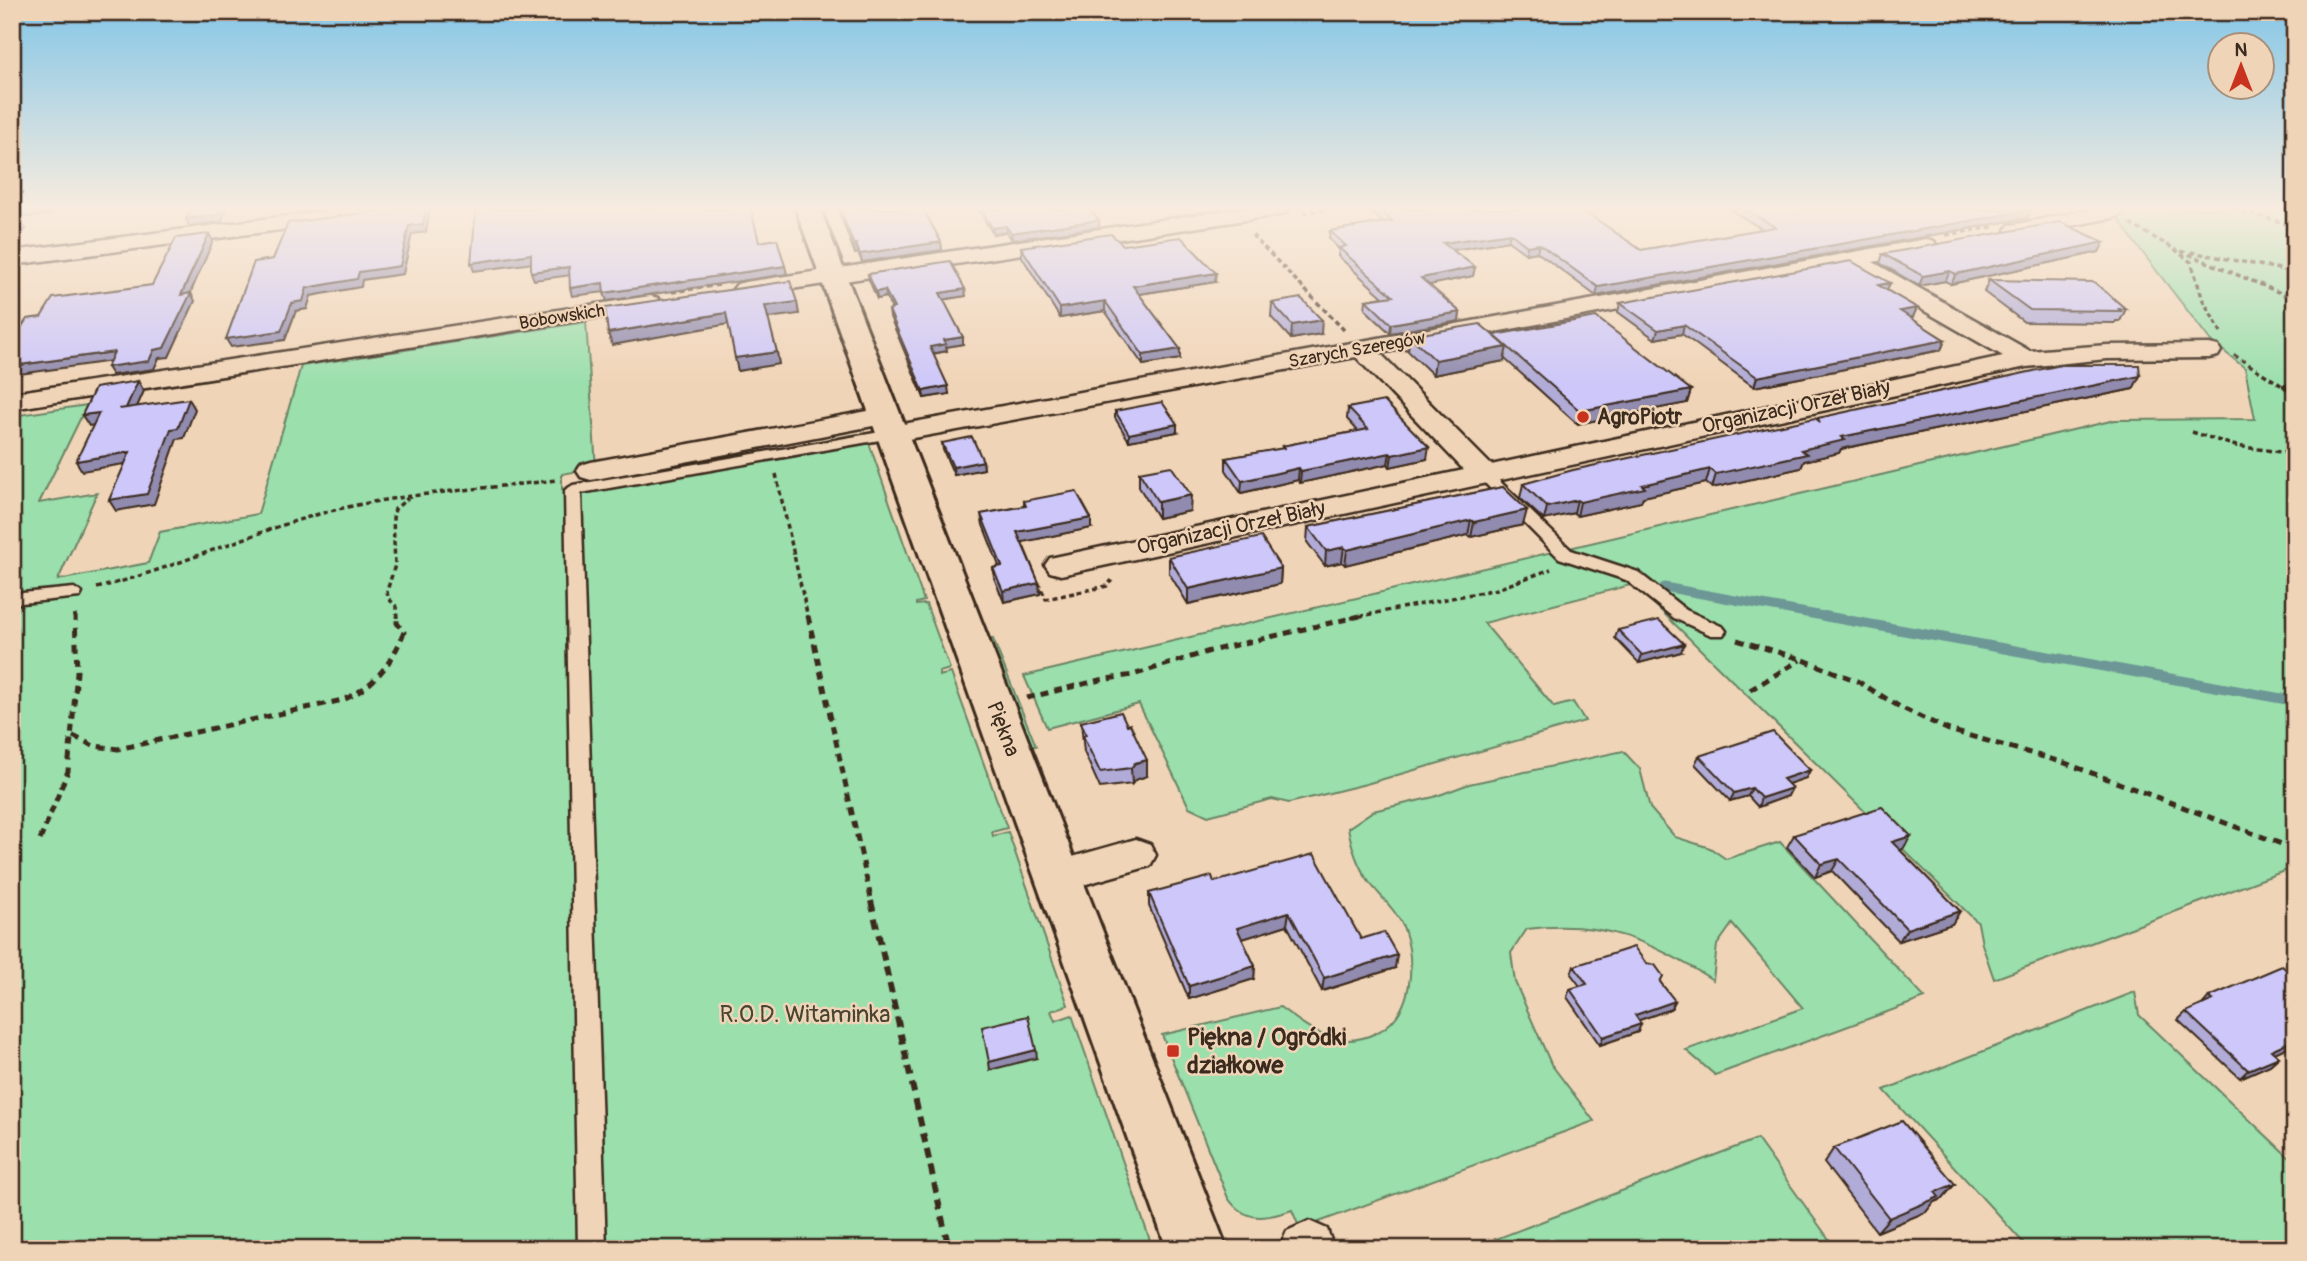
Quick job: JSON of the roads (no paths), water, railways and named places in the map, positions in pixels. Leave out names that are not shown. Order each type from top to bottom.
[{"type":"street","name":"Piękna","points":[[829,268],[1197,1249]]},
{"type":"street","points":[[726,292],[886,268]]},
{"type":"street","name":"Szarych Szeregów","points":[[591,471],[888,425],[1354,340],[1803,268]]},
{"type":"street","points":[[1866,268],[2026,359]]},
{"type":"street","name":"Bobowskich","points":[[12,401],[671,300]]},
{"type":"street","points":[[1354,340],[1483,473]]},
{"type":"street","name":"Organizacji Orzeł Biały","points":[[1061,565],[2026,359],[2220,346]]},
{"type":"street","points":[[1058,876],[1136,855]]},
{"type":"lane","points":[[592,1249],[573,490],[771,454],[888,425]]},
{"type":"lane","points":[[1483,473],[1554,545],[1574,559],[1632,576],[1680,614],[1717,631]]},
{"type":"lane","points":[[12,599],[74,593]]},
{"type":"waterway","points":[[1664,587],[1834,618]]},
{"type":"waterway","points":[[1824,616],[2295,701]]},
{"type":"place","name":"AgroPiotr","points":[[1583,417]]},
{"type":"place","name":"Piękna / Ogródki działkowe","points":[[1173,1051]]},
{"type":"park label","name":"R.O.D. Witaminka","points":[[805,1014]]}]
